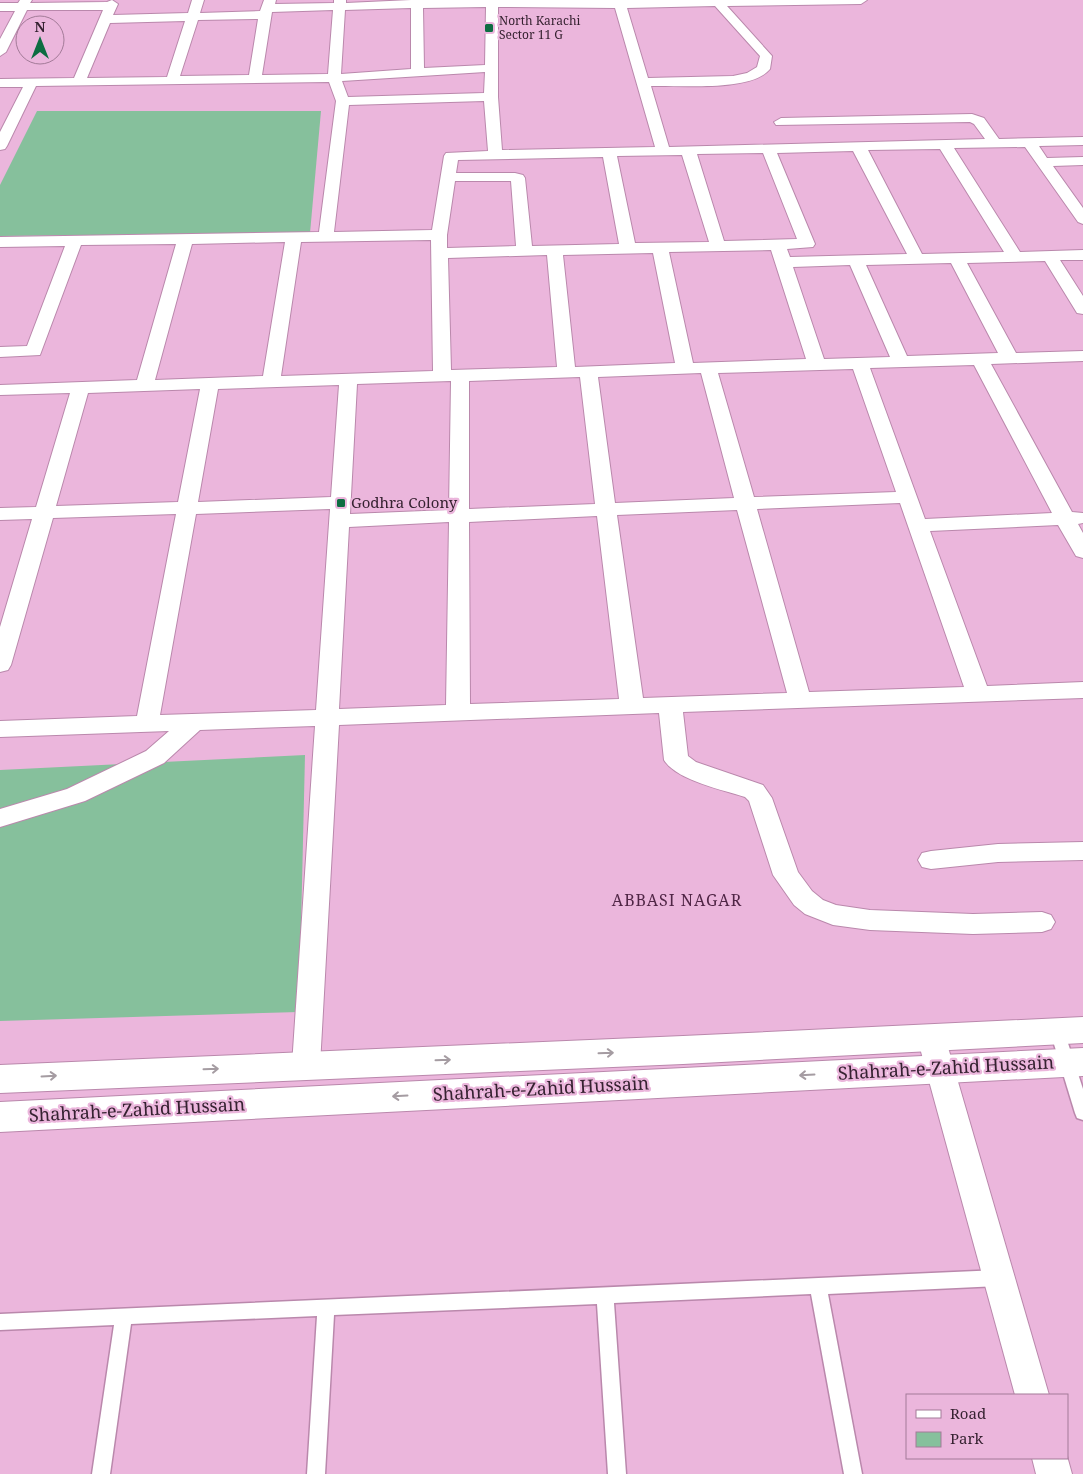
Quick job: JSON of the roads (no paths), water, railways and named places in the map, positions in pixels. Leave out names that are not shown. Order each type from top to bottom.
[{"type":"main road","name":"Shahrah-e-Zahid Hussain","points":[[0,1117],[936,1053],[1072,1046]]},
{"type":"main road","name":"Shahrah-e-Zahid Hussain","points":[[0,1079],[306,1065],[936,1053]]},
{"type":"street","points":[[172,81],[198,0]]},
{"type":"street","points":[[106,19],[193,17],[268,8],[340,3],[492,1],[620,4],[640,2],[861,0]]},
{"type":"street","points":[[492,1],[491,97],[495,154]]},
{"type":"street","points":[[643,82],[733,80],[751,76],[763,69],[766,56],[758,44],[734,22],[717,1]]},
{"type":"street","points":[[417,2],[418,74]]},
{"type":"street","points":[[0,7],[25,4],[112,3],[78,82]]},
{"type":"street","points":[[326,237],[343,102],[334,78],[340,3]]},
{"type":"street","points":[[0,52],[25,4]]},
{"type":"street","points":[[620,4],[664,150]]},
{"type":"street","points":[[255,79],[268,8]]},
{"type":"street","points":[[0,83],[334,78],[492,68]]},
{"type":"street","points":[[0,146],[3,131],[32,83]]},
{"type":"street","points":[[343,102],[491,97]]},
{"type":"street","points":[[781,122],[972,118],[978,121],[994,142]]},
{"type":"street","points":[[458,711],[459,516],[451,376],[439,235],[451,156],[1083,141]]},
{"type":"street","points":[[1029,142],[1083,219]]},
{"type":"street","points":[[944,144],[1015,256]]},
{"type":"street","points":[[858,146],[917,259]]},
{"type":"street","points":[[440,253],[807,244],[768,148]]},
{"type":"street","points":[[688,150],[718,246]]},
{"type":"street","points":[[609,151],[628,248]]},
{"type":"street","points":[[1043,162],[1083,161]]},
{"type":"street","points":[[448,177],[518,178],[524,251]]},
{"type":"street","points":[[0,242],[439,235]]},
{"type":"street","points":[[271,382],[294,238]]},
{"type":"street","points":[[145,385],[185,239]]},
{"type":"street","points":[[0,352],[34,352],[75,241]]},
{"type":"street","points":[[778,245],[817,365]]},
{"type":"street","points":[[660,248],[685,369]]},
{"type":"street","points":[[555,250],[567,373]]},
{"type":"street","points":[[783,262],[1083,255]]},
{"type":"street","points":[[1049,256],[1083,309]]},
{"type":"street","points":[[956,258],[1010,359]]},
{"type":"street","points":[[856,260],[901,362]]},
{"type":"street","points":[[0,390],[1083,356]]},
{"type":"street","points":[[980,360],[1074,518],[1083,552]]},
{"type":"street","points":[[860,364],[978,694]]},
{"type":"street","points":[[708,368],[800,700]]},
{"type":"street","points":[[588,372],[632,706]]},
{"type":"street","points":[[306,1065],[348,379]]},
{"type":"street","points":[[148,723],[210,383]]},
{"type":"street","points":[[0,665],[81,387]]},
{"type":"street","points":[[0,514],[187,508],[459,516],[908,497]]},
{"type":"street","points":[[918,524],[1074,518]]},
{"type":"street","points":[[0,728],[1083,690]]},
{"type":"street","points":[[670,704],[676,760],[687,768],[754,791],[760,798],[786,875],[803,898],[814,907],[833,915],[870,920],[973,924],[1042,922]]},
{"type":"street","points":[[0,818],[76,795],[156,757],[195,721]]},
{"type":"street","points":[[931,860],[998,853],[1083,851]]},
{"type":"street","points":[[936,1053],[1032,1394]]},
{"type":"street","points":[[1050,1459],[1054,1474]]},
{"type":"lane","points":[[1072,1046],[1083,1113]]},
{"type":"lane","points":[[0,1322],[1000,1278]]},
{"type":"lane","points":[[818,1286],[853,1474]]},
{"type":"lane","points":[[605,1295],[617,1474]]},
{"type":"lane","points":[[316,1474],[326,1307]]},
{"type":"lane","points":[[101,1474],[124,1316]]},
{"type":"place","name":"North Karachi Sector 11 G","points":[[489,28]]},
{"type":"place","name":"Godhra Colony","points":[[341,503]]},
{"type":"district","name":"ABBASI NAGAR","points":[[677,900]]}]
